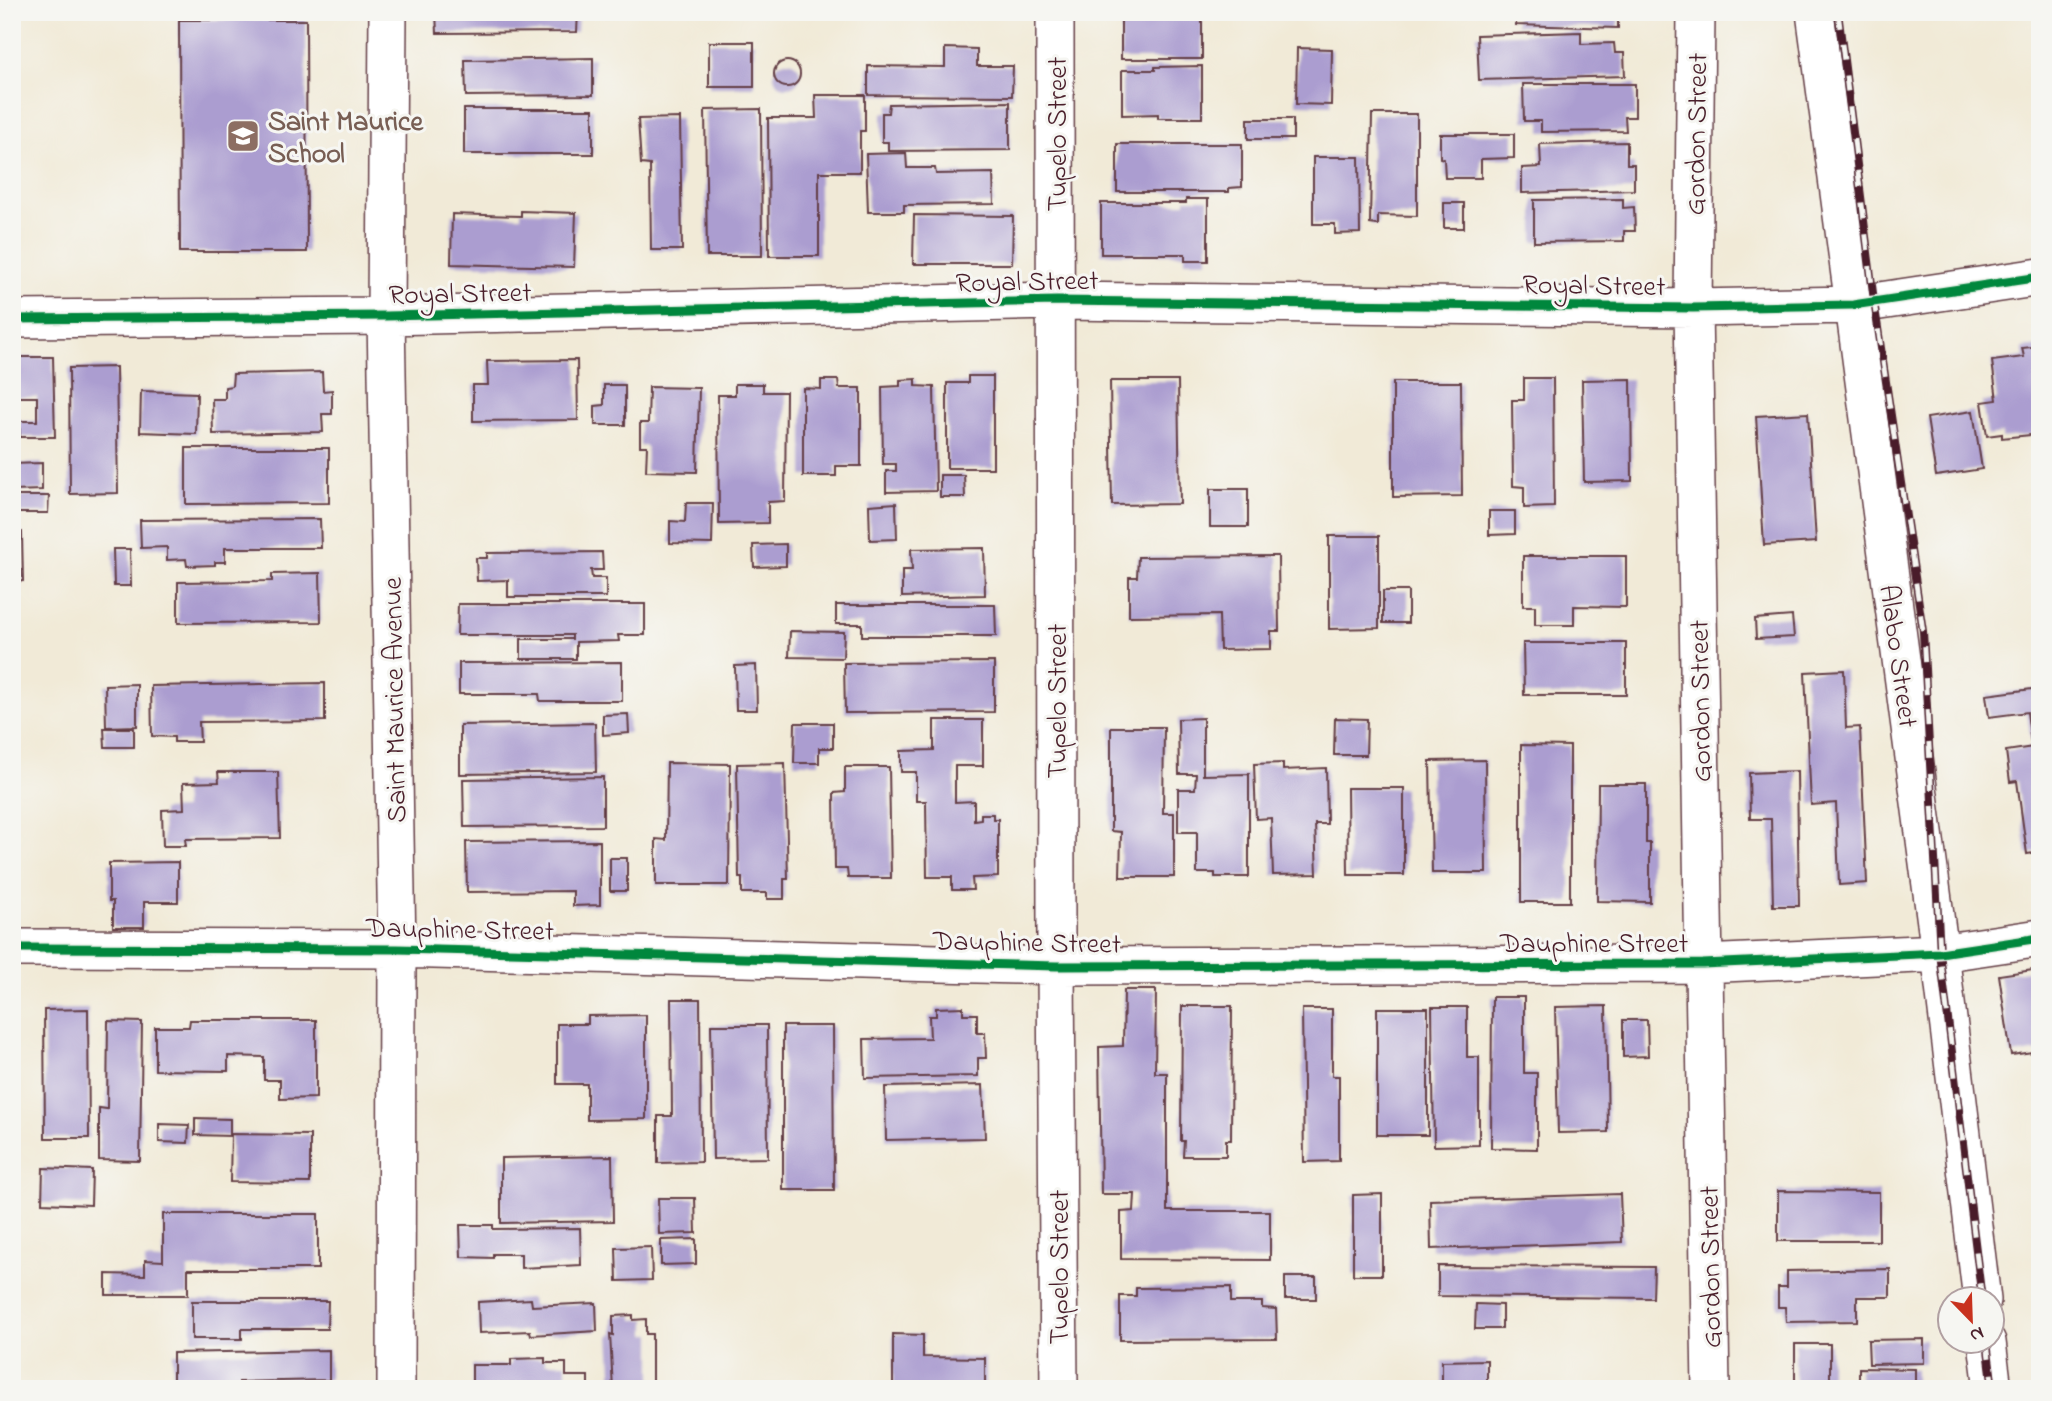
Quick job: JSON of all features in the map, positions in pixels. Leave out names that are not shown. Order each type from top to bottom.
[{"type":"street","name":"Saint Maurice Avenue","points":[[388,12],[386,316],[397,949],[396,1389]]},
{"type":"street","name":"Tupelo Street","points":[[1055,12],[1059,1389]]},
{"type":"street","name":"Gordon Street","points":[[1696,12],[1693,308],[1711,1389]]},
{"type":"street","name":"Alabo Street","points":[[1815,12],[1940,953],[1980,1286]]},
{"type":"street","name":"Royal Street","points":[[12,319],[386,316],[1057,302],[1693,308],[1853,305],[2040,277]]},
{"type":"street","name":"Dauphine Street","points":[[12,948],[397,949],[1056,966],[1703,964],[1940,953],[2040,938]]},
{"type":"street","points":[[1989,1356],[1993,1389]]},
{"type":"building","name":"Saint Maurice School","points":[[231,12],[250,12],[250,20],[306,20],[307,252],[180,252],[179,20],[231,20]]},
{"type":"building","points":[[436,12],[578,12],[577,32],[437,33]]},
{"type":"building","points":[[1516,12],[1618,12],[1618,28],[1516,25]]},
{"type":"building","points":[[1121,13],[1202,13],[1202,59],[1121,59]]},
{"type":"building","points":[[1581,32],[1581,44],[1614,43],[1615,53],[1624,53],[1625,76],[1479,80],[1477,35]]},
{"type":"building","points":[[709,42],[754,42],[754,87],[709,87]]},
{"type":"building","points":[[945,48],[977,49],[977,66],[1013,66],[1012,96],[868,95],[868,66],[945,67]]},
{"type":"building","points":[[1297,48],[1332,49],[1331,105],[1296,104]]},
{"type":"building","points":[[593,58],[593,95],[466,96],[465,60]]},
{"type":"building","points":[[787,61],[796,65],[800,74],[796,83],[787,87],[778,83],[774,74],[778,65]]},
{"type":"building","points":[[1202,66],[1202,118],[1158,118],[1158,114],[1122,115],[1122,70]]},
{"type":"building","points":[[1523,84],[1635,84],[1635,117],[1625,117],[1626,131],[1541,132],[1541,121],[1524,121]]},
{"type":"building","points":[[815,95],[865,95],[865,131],[860,131],[860,172],[819,172],[819,256],[769,256],[768,118],[816,118]]},
{"type":"building","points":[[1010,102],[1010,150],[888,151],[888,142],[882,142],[882,113],[888,113],[889,104]]},
{"type":"building","points":[[464,109],[593,109],[593,154],[464,154]]},
{"type":"building","points":[[761,109],[762,256],[707,256],[705,110]]},
{"type":"building","points":[[1372,114],[1417,114],[1417,216],[1378,215],[1378,225],[1370,224]]},
{"type":"building","points":[[680,118],[682,250],[651,250],[650,165],[641,164],[638,119]]},
{"type":"building","points":[[1248,119],[1293,119],[1293,139],[1248,139]]},
{"type":"building","points":[[1440,134],[1514,134],[1514,158],[1481,159],[1481,178],[1445,178],[1444,159],[1440,158]]},
{"type":"building","points":[[1627,142],[1627,164],[1634,164],[1634,190],[1522,193],[1522,168],[1541,167],[1540,144]]},
{"type":"building","points":[[1117,144],[1242,144],[1242,187],[1229,188],[1229,192],[1117,192]]},
{"type":"building","points":[[906,153],[907,168],[935,168],[936,174],[993,173],[994,204],[904,205],[904,212],[868,212],[866,154]]},
{"type":"building","points":[[1313,157],[1359,157],[1360,233],[1335,234],[1335,224],[1313,224]]},
{"type":"building","points":[[1186,199],[1208,199],[1208,261],[1185,261],[1185,254],[1101,254],[1101,203],[1186,203]]},
{"type":"building","points":[[1623,199],[1623,208],[1634,207],[1635,231],[1624,231],[1624,241],[1534,242],[1534,200]]},
{"type":"building","points":[[1444,203],[1464,203],[1464,228],[1444,228]]},
{"type":"building","points":[[521,211],[576,213],[574,267],[451,264],[452,214],[521,216]]},
{"type":"building","points":[[914,215],[1013,216],[1012,264],[913,264]]},
{"type":"building","points":[[2040,346],[2040,434],[2002,438],[2002,434],[1987,436],[1982,402],[1997,400],[1992,361],[2024,357],[2022,348]]},
{"type":"building","points":[[12,357],[53,357],[55,437],[20,437],[19,421],[37,421],[37,397],[12,397]]},
{"type":"building","points":[[577,360],[578,420],[473,421],[473,385],[488,385],[487,361]]},
{"type":"building","points":[[116,367],[118,493],[70,494],[69,368]]},
{"type":"building","points":[[322,372],[323,391],[332,390],[332,414],[322,414],[323,432],[213,434],[212,399],[225,399],[225,387],[232,386],[233,374]]},
{"type":"building","points":[[968,376],[993,376],[993,468],[947,468],[947,383],[968,383]]},
{"type":"building","points":[[1524,378],[1553,378],[1554,507],[1524,508],[1524,487],[1513,486],[1512,400],[1524,400]]},
{"type":"building","points":[[916,379],[916,386],[934,387],[936,491],[886,492],[886,471],[896,471],[896,464],[883,464],[882,387],[900,386],[900,380]]},
{"type":"building","points":[[1631,379],[1632,481],[1584,482],[1582,380]]},
{"type":"building","points":[[821,380],[838,380],[839,388],[861,388],[861,466],[836,466],[836,476],[803,476],[803,388],[821,389]]},
{"type":"building","points":[[1110,381],[1178,381],[1180,504],[1112,505]]},
{"type":"building","points":[[1393,382],[1461,382],[1462,496],[1393,497]]},
{"type":"building","points":[[735,384],[763,384],[763,392],[786,392],[785,501],[768,502],[768,523],[719,524],[718,395],[735,395]]},
{"type":"building","points":[[604,385],[625,385],[625,425],[595,425],[595,406],[604,405]]},
{"type":"building","points":[[649,387],[699,388],[697,472],[646,471],[647,446],[640,446],[640,423],[648,423]]},
{"type":"building","points":[[141,391],[197,393],[196,434],[140,432]]},
{"type":"building","points":[[1973,411],[1982,469],[1936,476],[1927,418]]},
{"type":"building","points":[[1808,413],[1816,542],[1764,545],[1756,416]]},
{"type":"building","points":[[186,448],[329,448],[329,503],[186,504]]},
{"type":"building","points":[[42,463],[42,490],[12,491],[12,464]]},
{"type":"building","points":[[940,475],[964,475],[965,497],[940,497]]},
{"type":"building","points":[[1210,489],[1248,489],[1248,527],[1210,527]]},
{"type":"building","points":[[17,496],[49,496],[48,513],[17,513]]},
{"type":"building","points":[[686,503],[713,503],[712,544],[670,543],[670,521],[685,522]]},
{"type":"building","points":[[896,503],[897,539],[870,540],[869,505]]},
{"type":"building","points":[[1489,511],[1515,511],[1515,534],[1489,535]]},
{"type":"building","points":[[320,519],[321,548],[225,548],[225,562],[187,566],[186,559],[167,560],[167,547],[141,548],[140,520]]},
{"type":"building","points":[[22,532],[23,581],[12,582],[12,533]]},
{"type":"building","points":[[1329,536],[1379,536],[1379,628],[1329,629]]},
{"type":"building","points":[[786,544],[786,566],[754,567],[753,545]]},
{"type":"building","points":[[984,548],[985,595],[902,597],[902,570],[912,570],[911,549]]},
{"type":"building","points":[[113,549],[130,549],[131,586],[114,586]]},
{"type":"building","points":[[602,552],[603,570],[591,570],[592,578],[606,578],[606,597],[508,597],[508,580],[477,581],[476,558],[487,558],[487,553]]},
{"type":"building","points":[[1278,556],[1279,631],[1271,631],[1271,649],[1220,650],[1219,615],[1129,616],[1129,577],[1137,577],[1138,557]]},
{"type":"building","points":[[1523,556],[1626,556],[1626,607],[1574,606],[1574,625],[1535,625],[1535,606],[1523,606]]},
{"type":"building","points":[[320,573],[321,622],[178,623],[178,582],[272,581],[272,574]]},
{"type":"building","points":[[1383,591],[1408,591],[1408,623],[1383,623]]},
{"type":"building","points":[[458,604],[645,604],[645,635],[618,635],[619,641],[576,642],[576,659],[521,659],[521,639],[572,639],[572,635],[457,635]]},
{"type":"building","points":[[836,605],[995,605],[996,636],[862,636],[862,624],[836,624]]},
{"type":"building","points":[[1792,616],[1794,637],[1756,639],[1755,619]]},
{"type":"building","points":[[790,631],[844,632],[843,658],[789,657]]},
{"type":"building","points":[[1523,643],[1626,643],[1626,695],[1524,695]]},
{"type":"building","points":[[622,662],[622,701],[540,701],[539,694],[459,694],[459,663]]},
{"type":"building","points":[[994,662],[994,712],[845,713],[844,663]]},
{"type":"building","points":[[756,665],[757,710],[736,710],[735,666]]},
{"type":"building","points":[[1844,670],[1846,728],[1860,727],[1867,883],[1839,885],[1836,803],[1811,805],[1805,672]]},
{"type":"building","points":[[325,683],[325,721],[199,722],[200,742],[174,742],[174,737],[152,736],[151,686]]},
{"type":"building","points":[[137,684],[137,726],[106,727],[105,685]]},
{"type":"building","points":[[2040,688],[2040,740],[2031,742],[2027,712],[1989,717],[1986,695]]},
{"type":"building","points":[[628,714],[629,733],[603,735],[603,715]]},
{"type":"building","points":[[1203,718],[1203,775],[1249,774],[1249,877],[1215,877],[1215,873],[1197,873],[1197,832],[1178,832],[1178,789],[1195,789],[1196,774],[1179,774],[1178,719]]},
{"type":"building","points":[[1335,718],[1367,719],[1366,755],[1334,755]]},
{"type":"building","points":[[934,720],[983,720],[983,766],[955,766],[955,802],[974,801],[974,820],[981,819],[981,814],[993,814],[993,819],[998,819],[998,877],[972,878],[973,890],[952,890],[952,877],[927,877],[926,801],[916,801],[916,772],[901,772],[901,751],[934,750]]},
{"type":"building","points":[[595,723],[596,772],[460,774],[460,725]]},
{"type":"building","points":[[795,723],[833,723],[833,748],[819,748],[819,763],[794,763]]},
{"type":"building","points":[[1111,727],[1164,727],[1163,813],[1174,813],[1174,877],[1120,877],[1121,832],[1111,831]]},
{"type":"building","points":[[104,728],[134,728],[134,747],[105,747]]},
{"type":"building","points":[[1521,745],[1570,746],[1570,902],[1521,902]]},
{"type":"building","points":[[2040,746],[2040,852],[2027,854],[2017,781],[2010,782],[2006,751]]},
{"type":"building","points":[[1485,760],[1486,873],[1432,873],[1430,761]]},
{"type":"building","points":[[667,763],[730,764],[729,885],[656,885],[656,839],[666,840]]},
{"type":"building","points":[[785,763],[788,879],[784,879],[784,899],[767,899],[767,893],[742,893],[742,878],[739,878],[737,764]]},
{"type":"building","points":[[1283,763],[1283,770],[1326,768],[1327,824],[1315,824],[1317,874],[1273,875],[1271,818],[1256,819],[1254,764]]},
{"type":"building","points":[[845,767],[889,767],[891,878],[848,878],[847,869],[835,869],[834,793],[845,792]]},
{"type":"building","points":[[1797,771],[1799,906],[1773,906],[1771,819],[1750,819],[1749,773]]},
{"type":"building","points":[[218,772],[278,772],[280,838],[185,839],[186,846],[163,846],[162,810],[184,809],[183,783],[219,782]]},
{"type":"building","points":[[603,777],[603,826],[464,827],[463,779]]},
{"type":"building","points":[[1598,784],[1646,784],[1650,902],[1597,901]]},
{"type":"building","points":[[1347,788],[1404,788],[1404,875],[1348,875]]},
{"type":"building","points":[[600,841],[600,905],[573,906],[573,891],[467,892],[466,842]]},
{"type":"building","points":[[610,858],[627,858],[627,891],[610,891]]},
{"type":"building","points":[[178,862],[178,902],[144,902],[144,927],[113,927],[113,901],[109,901],[109,863]]},
{"type":"building","points":[[2040,969],[2040,1051],[2011,1055],[1999,975]]},
{"type":"building","points":[[1124,990],[1156,990],[1155,1073],[1167,1073],[1167,1211],[1270,1211],[1270,1260],[1121,1259],[1121,1212],[1134,1211],[1135,1194],[1101,1194],[1099,1047],[1123,1046]]},
{"type":"building","points":[[1492,997],[1524,997],[1524,1073],[1537,1073],[1537,1149],[1491,1148]]},
{"type":"building","points":[[671,999],[700,999],[701,1162],[658,1163],[658,1116],[672,1116]]},
{"type":"building","points":[[1182,1006],[1232,1006],[1231,1140],[1226,1140],[1226,1156],[1183,1156]]},
{"type":"building","points":[[1606,1006],[1608,1132],[1558,1133],[1555,1007]]},
{"type":"building","points":[[963,1007],[963,1014],[977,1014],[977,1033],[985,1033],[986,1058],[978,1058],[978,1076],[865,1078],[864,1039],[930,1038],[929,1016],[936,1016],[936,1008]]},
{"type":"building","points":[[1432,1007],[1467,1007],[1467,1057],[1479,1057],[1479,1145],[1434,1146]]},
{"type":"building","points":[[1377,1008],[1428,1008],[1428,1135],[1377,1135]]},
{"type":"building","points":[[88,1009],[89,1138],[45,1138],[44,1010]]},
{"type":"building","points":[[1302,1009],[1332,1009],[1332,1076],[1339,1076],[1339,1161],[1304,1162]]},
{"type":"building","points":[[646,1015],[646,1119],[587,1120],[587,1084],[557,1084],[557,1024],[588,1024],[588,1016]]},
{"type":"building","points":[[190,1020],[316,1020],[316,1098],[280,1099],[280,1080],[264,1080],[264,1057],[228,1056],[228,1071],[155,1070],[155,1027],[189,1027]]},
{"type":"building","points":[[1623,1020],[1647,1020],[1648,1056],[1623,1057]]},
{"type":"building","points":[[108,1021],[142,1022],[140,1161],[99,1160],[99,1108],[107,1109]]},
{"type":"building","points":[[711,1025],[767,1025],[768,1158],[713,1159]]},
{"type":"building","points":[[783,1026],[833,1026],[834,1190],[783,1190]]},
{"type":"building","points":[[983,1085],[985,1138],[886,1140],[885,1087]]},
{"type":"building","points":[[195,1118],[230,1119],[230,1136],[195,1135]]},
{"type":"building","points":[[159,1124],[189,1125],[188,1143],[159,1142]]},
{"type":"building","points":[[231,1134],[310,1135],[310,1183],[230,1182]]},
{"type":"building","points":[[612,1156],[613,1221],[501,1223],[501,1158]]},
{"type":"building","points":[[43,1168],[92,1170],[91,1205],[42,1203]]},
{"type":"building","points":[[1778,1191],[1879,1192],[1879,1241],[1778,1241]]},
{"type":"building","points":[[1382,1194],[1382,1275],[1353,1275],[1353,1195]]},
{"type":"building","points":[[1620,1194],[1622,1242],[1431,1249],[1430,1200]]},
{"type":"building","points":[[658,1198],[695,1198],[696,1233],[659,1234]]},
{"type":"building","points":[[163,1214],[318,1214],[318,1269],[188,1269],[188,1295],[106,1295],[106,1274],[145,1275],[145,1260],[163,1261]]},
{"type":"building","points":[[460,1225],[493,1225],[493,1229],[580,1228],[581,1265],[521,1268],[521,1254],[493,1254],[493,1258],[461,1257]]},
{"type":"building","points":[[696,1239],[696,1264],[661,1265],[661,1240]]},
{"type":"building","points":[[651,1247],[652,1280],[617,1281],[616,1248]]},
{"type":"building","points":[[1438,1266],[1654,1267],[1653,1298],[1438,1296]]},
{"type":"building","points":[[1890,1269],[1890,1297],[1857,1297],[1857,1321],[1786,1322],[1785,1307],[1778,1307],[1778,1287],[1787,1287],[1787,1271]]},
{"type":"building","points":[[1285,1277],[1316,1277],[1316,1299],[1285,1299]]},
{"type":"building","points":[[1231,1287],[1231,1302],[1262,1302],[1262,1308],[1276,1309],[1277,1339],[1120,1340],[1120,1296],[1136,1296],[1136,1288]]},
{"type":"building","points":[[531,1299],[532,1306],[596,1303],[597,1331],[531,1335],[530,1331],[479,1333],[478,1302]]},
{"type":"building","points":[[192,1301],[328,1301],[327,1329],[242,1329],[242,1339],[192,1339]]},
{"type":"building","points":[[1476,1304],[1502,1305],[1502,1329],[1475,1329]]},
{"type":"building","points":[[633,1315],[633,1320],[646,1319],[646,1334],[652,1334],[652,1389],[613,1389],[610,1334],[613,1335],[613,1316]]},
{"type":"building","points":[[893,1334],[923,1335],[923,1357],[985,1358],[985,1389],[893,1389]]},
{"type":"building","points":[[1924,1339],[1924,1363],[1869,1364],[1868,1340]]},
{"type":"building","points":[[1795,1344],[1830,1344],[1830,1387],[1795,1387]]},
{"type":"building","points":[[329,1350],[329,1380],[239,1382],[239,1389],[211,1389],[211,1382],[173,1383],[173,1353]]},
{"type":"building","points":[[545,1358],[545,1363],[566,1363],[566,1376],[588,1376],[588,1389],[472,1389],[472,1365],[511,1365],[511,1359]]},
{"type":"building","points":[[1487,1360],[1487,1389],[1442,1389],[1442,1361]]},
{"type":"building","points":[[1859,1368],[1915,1369],[1915,1389],[1859,1389]]},
{"type":"railway","points":[[1838,12],[1874,301],[1923,631],[1940,953],[1980,1286]]},
{"type":"railway","points":[[1989,1356],[1993,1389]]},
{"type":"cycle path","points":[[12,319],[386,316],[1057,301],[1693,308],[1853,305],[2040,277]]},
{"type":"cycle path","points":[[12,948],[397,949],[1056,966],[1703,964],[1940,953],[2040,938]]},
{"type":"place","name":"Saint Maurice School","points":[[243,136]]}]
